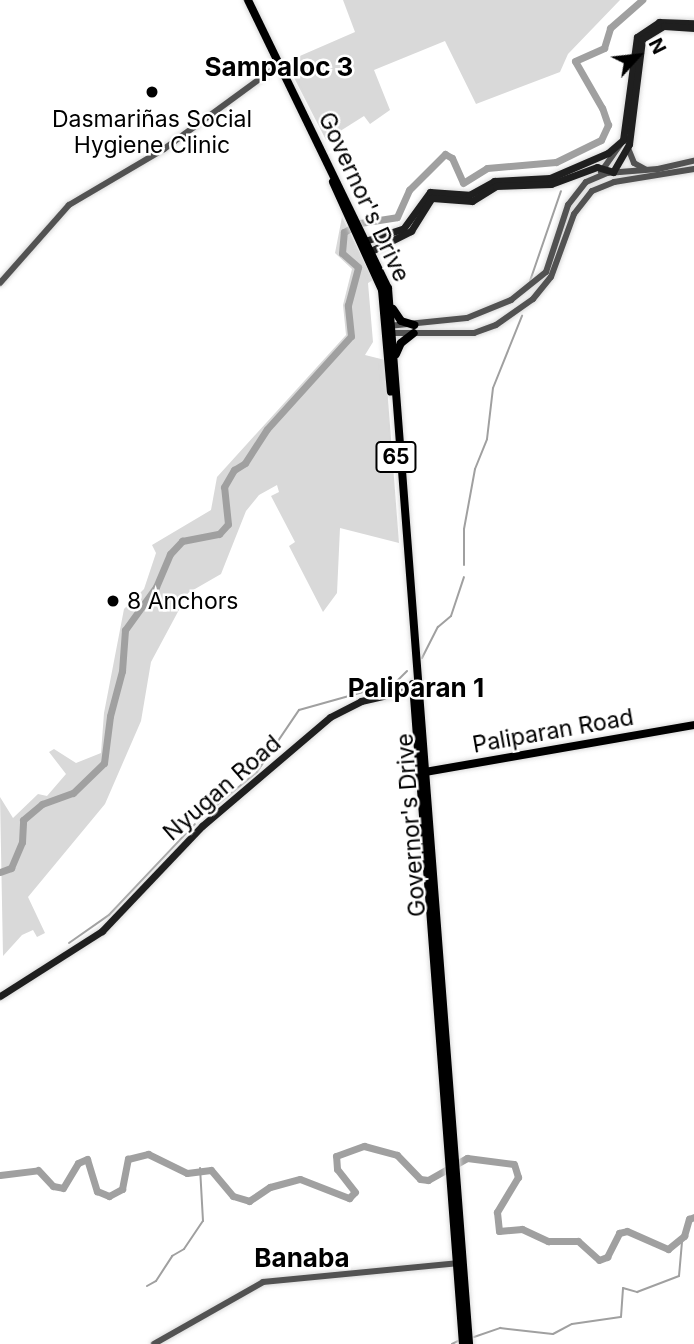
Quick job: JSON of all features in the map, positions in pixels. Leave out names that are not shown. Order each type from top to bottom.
[{"type":"main road","name":"Governor's Drive","points":[[246,2],[379,281],[395,368],[416,689]]},
{"type":"main road","points":[[365,241],[395,236],[410,223],[419,201],[430,192],[472,195],[494,181],[550,178],[597,159],[623,139],[637,37],[659,22],[694,23]]},
{"type":"main road","points":[[371,251],[415,227],[432,198],[472,201],[496,186],[551,184],[594,167],[608,169],[628,148],[642,39],[664,26],[694,28]]},
{"type":"main road","name":"Governor's Drive","points":[[358,234],[371,251],[390,299],[390,330],[452,1179],[469,1344]]},
{"type":"main road","points":[[390,299],[398,318],[414,329],[399,345],[395,368]]},
{"type":"main road","name":"Nyugan Road","points":[[0,996],[102,932],[202,826],[330,717],[361,701],[416,689]]},
{"type":"main road","name":"Paliparan Road","points":[[423,773],[694,725]]},
{"type":"main road","name":"Governor's Drive","points":[[460,1263],[463,1344]]},
{"type":"street","points":[[0,283],[69,205],[164,149],[278,65]]},
{"type":"street","points":[[390,330],[478,332],[521,310],[551,277],[574,214],[598,187],[623,139]]},
{"type":"street","points":[[628,148],[634,163],[650,171]]},
{"type":"street","points":[[597,159],[608,169],[631,180]]},
{"type":"street","points":[[414,329],[467,318],[529,290],[549,266],[573,197],[594,177],[608,169],[650,171],[694,161]]},
{"type":"street","points":[[598,187],[694,169]]},
{"type":"street","points":[[154,1344],[263,1282],[460,1263]]},
{"type":"shaded area","points":[[343,0],[620,0],[568,54],[560,72],[476,104],[445,41],[374,70],[390,110],[370,124],[364,116],[326,140],[286,62],[355,32]]},
{"type":"shaded area","points":[[342,217],[373,280],[368,283],[373,342],[365,355],[385,360],[399,543],[340,528],[337,593],[323,612],[289,546],[295,542],[271,496],[279,492],[277,485],[259,495],[246,511],[221,574],[188,593],[151,662],[141,721],[105,804],[28,897],[45,933],[37,937],[33,930],[22,935],[3,956],[0,797],[13,818],[38,794],[47,796],[66,774],[49,752],[54,749],[76,763],[101,753],[104,713],[124,609],[144,589],[156,553],[152,545],[211,510],[217,477],[346,335],[343,305],[352,269],[335,253]]},
{"type":"waterway","points":[[0,872],[11,868],[22,842],[23,820],[42,804],[73,793],[104,763],[110,716],[122,671],[125,630],[156,587],[170,554],[182,541],[219,534],[228,524],[224,487],[234,470],[245,463],[267,429],[351,336],[348,305],[358,267],[342,253],[344,232],[360,223],[397,217],[409,190],[445,154],[452,158],[463,183],[487,168],[556,162],[601,140],[608,125],[602,108],[575,61],[604,48],[610,28],[642,0]]},
{"type":"waterway","points":[[530,281],[561,191]]},
{"type":"waterway","points":[[464,565],[464,529],[475,469],[487,439],[493,388],[522,316]]},
{"type":"waterway","points":[[422,658],[438,627],[451,616],[464,577]]},
{"type":"waterway","points":[[206,814],[257,772],[299,710],[395,683],[407,671]]},
{"type":"waterway","points":[[69,943],[109,915],[195,824]]},
{"type":"waterway","points":[[0,1175],[38,1170],[53,1186],[63,1188],[78,1163],[87,1159],[97,1191],[109,1196],[122,1189],[128,1159],[148,1154],[187,1173],[211,1170],[233,1196],[249,1201],[270,1187],[300,1179],[349,1198],[355,1192],[337,1169],[336,1156],[364,1146],[397,1155],[420,1179],[428,1180],[467,1158],[514,1164],[518,1177],[497,1212],[499,1231],[522,1229],[548,1241],[578,1241],[599,1260],[607,1257],[619,1233],[627,1231],[668,1249],[684,1236],[689,1219],[694,1217]]},
{"type":"waterway","points":[[147,1286],[156,1281],[172,1256],[184,1249],[203,1221],[200,1168]]},
{"type":"waterway","points":[[474,1337],[500,1328],[553,1334],[572,1324],[621,1317],[623,1288],[637,1292],[679,1276],[682,1238]]},
{"type":"waterway","points":[[452,1344],[458,1341]]},
{"type":"place","name":"Dasmariñas Social Hygiene Clinic","points":[[152,92]]},
{"type":"place","name":"8 Anchors","points":[[113,601]]},
{"type":"district","name":"Sampaloc 3","points":[[279,67]]},
{"type":"district","name":"Paliparan 1","points":[[416,688]]},
{"type":"district","name":"Banaba","points":[[302,1258]]}]
